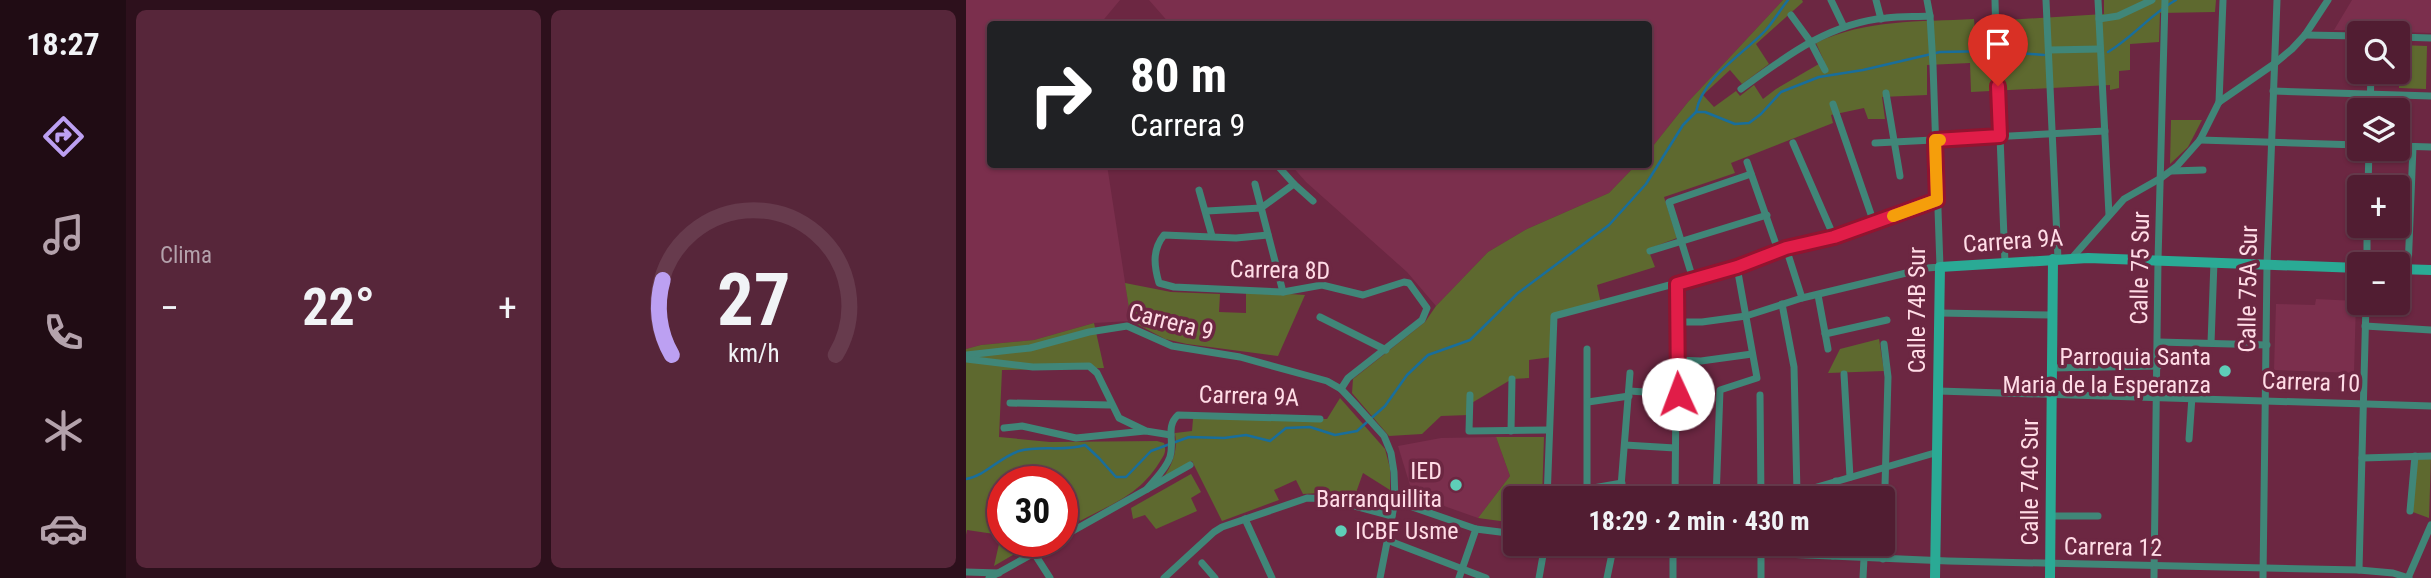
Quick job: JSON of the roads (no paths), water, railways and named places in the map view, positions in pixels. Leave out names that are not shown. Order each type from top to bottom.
[{"type":"street","points":[[1831,0],[1844,27]]},
{"type":"street","points":[[1876,0],[1881,19]]},
{"type":"street","name":"Calle 74B Sur","points":[[1927,0],[1933,60],[1940,267],[1935,578]]},
{"type":"street","points":[[1995,0],[1996,37]]},
{"type":"street","name":"Calle 74C Sur","points":[[2046,0],[2053,134],[2055,259],[2052,315],[2050,578]]},
{"type":"street","points":[[2098,0],[2109,215]]},
{"type":"street","points":[[2099,19],[2118,16],[2152,0]]},
{"type":"street","name":"Calle 75 Sur","points":[[2154,578],[2165,0]]},
{"type":"street","points":[[2071,259],[2132,193],[2172,171],[2200,140],[2219,102],[2223,0]]},
{"type":"street","name":"Calle 75A Sur","points":[[2263,578],[2267,264],[2277,0]]},
{"type":"street","points":[[2219,102],[2274,64],[2305,35],[2329,0]]},
{"type":"street","points":[[1791,15],[1811,41],[1825,70]]},
{"type":"street","points":[[1741,89],[1811,41],[1844,27],[1881,19],[1930,16]]},
{"type":"street","points":[[2305,35],[2347,36]]},
{"type":"street","points":[[2410,37],[2431,38]]},
{"type":"street","points":[[2049,50],[2100,49]]},
{"type":"street","points":[[1997,60],[2005,263]]},
{"type":"street","points":[[2370,84],[2370,98]]},
{"type":"street","points":[[2273,91],[2431,96]]},
{"type":"street","points":[[1886,93],[1900,176]]},
{"type":"street","points":[[1833,104],[1874,223]]},
{"type":"street","points":[[1875,143],[2105,131]]},
{"type":"street","points":[[2200,140],[2347,145]]},
{"type":"street","points":[[1793,143],[1834,237]]},
{"type":"street","points":[[2410,147],[2431,147]]},
{"type":"street","points":[[2404,252],[2413,147]]},
{"type":"street","points":[[1747,162],[1802,298]]},
{"type":"street","points":[[1280,168],[1313,201]]},
{"type":"street","points":[[2172,171],[2203,170]]},
{"type":"street","points":[[1693,279],[1669,202],[1751,174]]},
{"type":"street","points":[[1255,184],[1283,292]]},
{"type":"street","points":[[1207,211],[1261,208],[1294,184]]},
{"type":"street","points":[[1199,190],[1212,236],[1236,238],[1268,235]]},
{"type":"street","points":[[1547,486],[1554,316],[1737,267],[1782,249],[1834,237],[1937,200]]},
{"type":"street","points":[[1650,251],[1767,215]]},
{"type":"street","name":"Carrera 8D","points":[[1212,236],[1164,235],[1157,244],[1154,266],[1159,283],[1186,288],[1283,292],[1322,285],[1363,295],[1406,282],[1427,308],[1422,320],[1386,350]]},
{"type":"street","name":"Carrera 9A","points":[[1677,322],[1702,322],[1746,316],[1802,298],[1927,268],[2055,259],[2347,267]]},
{"type":"street","points":[[2211,343],[2214,262]]},
{"type":"street","points":[[1716,486],[1720,390],[1756,378],[1737,267]]},
{"type":"street","points":[[2410,269],[2431,270]]},
{"type":"street","points":[[1674,486],[1678,394],[1677,284]]},
{"type":"street","points":[[1818,295],[1828,349]]},
{"type":"street","points":[[1782,304],[1794,366],[1797,486]]},
{"type":"street","points":[[1939,313],[2052,315]]},
{"type":"street","points":[[2359,570],[2365,315]]},
{"type":"street","points":[[1320,317],[1386,350],[1348,378],[1341,389]]},
{"type":"street","points":[[1825,334],[1887,320]]},
{"type":"street","name":"Carrera 9","points":[[966,357],[1030,348],[1089,332],[1127,326],[1172,346],[1240,357],[1327,381],[1341,389],[1357,405],[1388,443],[1393,462],[1395,501],[1380,578]]},
{"type":"street","points":[[2365,326],[2431,330]]},
{"type":"street","points":[[2158,342],[2267,345]]},
{"type":"street","points":[[1883,559],[1888,377],[1884,344]]},
{"type":"street","points":[[1587,349],[1587,486]]},
{"type":"street","points":[[1676,360],[1701,361],[1752,354]]},
{"type":"street","points":[[966,357],[1033,367],[1084,365],[1094,370],[1119,418],[1146,431],[1171,437],[1172,450],[1166,466],[1147,489]]},
{"type":"street","points":[[2052,368],[2158,366]]},
{"type":"street","points":[[1622,486],[1630,373]]},
{"type":"street","points":[[1844,374],[1850,477]]},
{"type":"street","points":[[1511,431],[1512,379]]},
{"type":"street","name":"Carrera 10","points":[[1938,391],[2431,405]]},
{"type":"street","points":[[1588,402],[1629,394],[1678,394]]},
{"type":"street","points":[[1760,395],[1761,486]]},
{"type":"street","points":[[1470,396],[1469,431],[1549,430]]},
{"type":"street","points":[[2189,439],[2192,397]]},
{"type":"street","points":[[1010,403],[1111,405]]},
{"type":"street","name":"Carrera 9A","points":[[1171,437],[1171,424],[1178,415],[1320,419]]},
{"type":"street","points":[[1004,428],[1022,426],[1076,438],[1146,431]]},
{"type":"street","points":[[1625,445],[1675,448]]},
{"type":"street","points":[[1820,486],[1938,452]]},
{"type":"street","points":[[2410,511],[2415,456]]},
{"type":"street","points":[[2362,458],[2431,456]]},
{"type":"street","points":[[1078,528],[1190,465]]},
{"type":"street","points":[[1836,481],[1836,486]]},
{"type":"street","points":[[1604,486],[1622,483]]},
{"type":"street","points":[[1164,578],[1214,532],[1307,498],[1328,499],[1392,516]]},
{"type":"street","points":[[1395,501],[1476,530],[1503,533]]},
{"type":"street","points":[[2051,516],[2098,516]]},
{"type":"street","points":[[1245,519],[1272,578]]},
{"type":"street","points":[[2409,578],[2431,525]]},
{"type":"street","points":[[1459,578],[1476,530]]},
{"type":"street","points":[[1387,540],[1486,578]]},
{"type":"street","points":[[1539,578],[1543,556]]},
{"type":"street","points":[[1606,578],[1611,556]]},
{"type":"street","points":[[1672,578],[1673,556]]},
{"type":"street","points":[[1761,556],[1761,578]]},
{"type":"street","name":"Carrera 12","points":[[1833,556],[2154,567],[2359,570],[2393,573],[2409,578]]},
{"type":"street","points":[[989,578],[1027,557]]},
{"type":"street","points":[[1037,557],[1050,578]]},
{"type":"street","points":[[1863,578],[1864,558]]},
{"type":"street","points":[[1202,563],[1214,578]]},
{"type":"street","points":[[966,572],[999,573]]},
{"type":"waterway","points":[[1696,112],[1706,88],[1765,31],[1788,0]]},
{"type":"waterway","points":[[2108,52],[2176,0]]},
{"type":"waterway","points":[[966,479],[980,474],[1012,454],[1027,449],[1085,445],[1116,477],[1126,477],[1151,451],[1189,437],[1224,438],[1246,435],[1270,441],[1286,428],[1310,427],[1335,435],[1357,431],[1385,406],[1407,375],[1428,355],[1470,340],[1518,293],[1609,225],[1646,184],[1683,125],[1696,112],[1705,112],[1735,124],[1749,123],[1781,92],[1819,77],[1940,52],[1993,51],[2044,55]]},
{"type":"place","name":"Parroquia Santa Maria de la Esperanza","points":[[2225,371]]},
{"type":"place","name":"IED Barranquillita","points":[[1456,485]]},
{"type":"place","name":"ICBF Usme","points":[[1341,531]]}]
